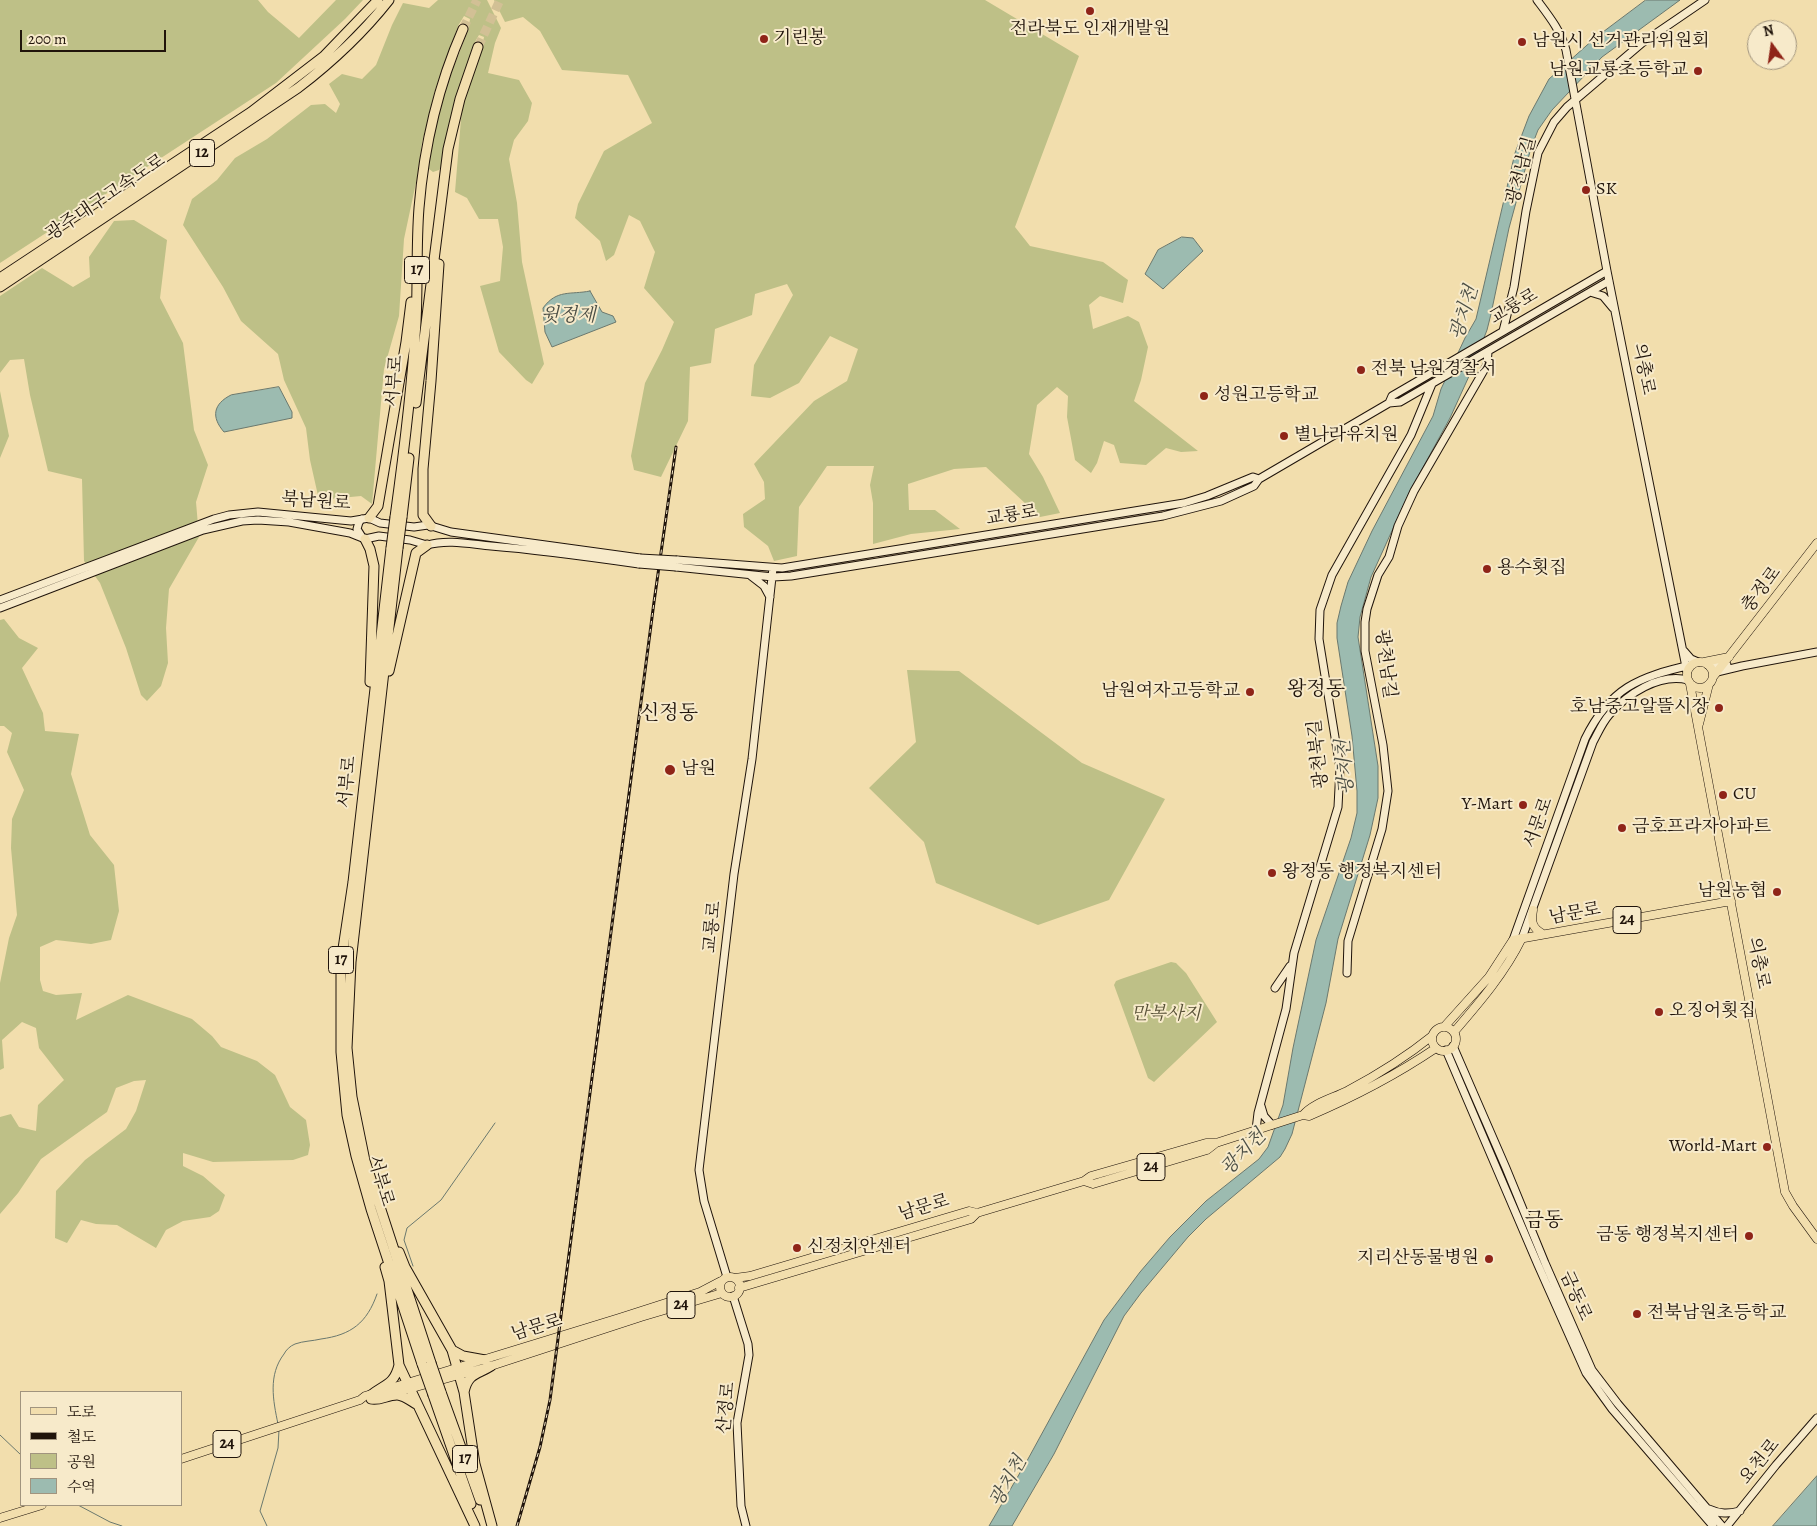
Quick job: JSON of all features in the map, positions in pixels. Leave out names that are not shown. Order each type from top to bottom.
[{"type":"highway","name":"광주대구고속도로","points":[[0,278],[251,112],[284,88],[324,56],[378,0]]},
{"type":"highway","name":"광주대구고속도로","points":[[0,288],[298,88],[348,46],[389,0]]},
{"type":"highway","name":"서부로","points":[[463,29],[448,65],[432,120],[424,165],[418,222],[416,321],[412,379],[395,548],[369,766],[341,962],[341,1042],[347,1115],[356,1156],[375,1207],[426,1364],[490,1526]]},
{"type":"highway","name":"서부로","points":[[398,517],[448,149],[460,99],[478,48]]},
{"type":"highway","points":[[432,527],[423,515],[423,469],[448,149]]},
{"type":"highway","points":[[365,519],[378,506],[390,442],[410,312],[414,244],[418,222]]},
{"type":"highway","points":[[363,538],[370,549],[374,566],[372,659],[365,735],[369,766]]},
{"type":"highway","points":[[369,766],[379,740],[382,707],[389,671],[416,553],[430,544]]},
{"type":"highway","points":[[375,1207],[452,1350],[464,1392],[475,1464],[490,1526]]},
{"type":"highway","points":[[375,1207],[389,1281],[399,1365],[416,1404],[477,1526]]},
{"type":"highway","points":[[452,1350],[463,1356],[488,1363],[484,1371],[474,1374],[469,1378],[464,1392]]},
{"type":"highway","points":[[399,1365],[397,1374],[392,1381],[371,1397],[377,1400],[396,1395],[403,1396],[416,1404]]},
{"type":"highway","name":"서부로","points":[[437,1394],[477,1526]]},
{"type":"main road","name":"충정로","points":[[1713,678],[1817,543]]},
{"type":"main road","points":[[1694,669],[1731,656]]},
{"type":"main road","points":[[1694,669],[1697,688],[1706,687],[1713,678]]},
{"type":"main road","points":[[1694,669],[1712,670],[1713,678],[1698,726]]},
{"type":"main road","name":"의총로","points":[[1694,669],[1698,726],[1785,1192],[1817,1239]]},
{"type":"main road","name":"남문로","points":[[1513,940],[1731,901]]},
{"type":"main road","points":[[1533,910],[1533,925],[1537,931],[1543,934]]},
{"type":"main road","name":"서문로","points":[[1454,1032],[1509,963],[1522,938]]},
{"type":"main road","name":"서문로","points":[[1444,1027],[1488,977],[1513,940]]},
{"type":"main road","points":[[1372,1082],[1432,1036],[1437,1029],[1444,1027],[1454,1032]]},
{"type":"main road","name":"금동로","points":[[1450,1048],[1456,1040],[1454,1032]]},
{"type":"main road","points":[[1432,1036],[1436,1048]]},
{"type":"main road","points":[[1372,1082],[1397,1073],[1436,1048],[1450,1048]]},
{"type":"main road","name":"남문로","points":[[488,1363],[700,1292],[728,1279],[790,1268],[971,1219],[977,1213],[1084,1181],[1093,1184],[1207,1150],[1216,1143],[1303,1115],[1307,1109],[1372,1082]]},
{"type":"main road","name":"남문로","points":[[739,1288],[790,1268]]},
{"type":"main road","points":[[722,1293],[733,1296],[737,1293],[739,1283],[728,1279]]},
{"type":"main road","name":"24","points":[[722,1293],[720,1288],[728,1279]]},
{"type":"main road","name":"남문로","points":[[182,1459],[360,1400],[722,1293]]},
{"type":"main road","points":[[0,1517],[29,1506]]},
{"type":"main road","points":[[0,1517],[38,1506]]},
{"type":"street","name":"의총로","points":[[1537,0],[1556,27],[1566,50],[1607,271],[1682,648],[1694,669]]},
{"type":"street","name":"광천남길","points":[[1503,331],[1514,287],[1526,211],[1538,153],[1545,136],[1554,122],[1575,98],[1642,43],[1704,0]]},
{"type":"street","name":"교룡로","points":[[1389,403],[1392,396],[1453,359],[1607,271]]},
{"type":"street","name":"교룡로","points":[[773,577],[791,576],[1163,516],[1221,501],[1254,486],[1259,478],[1389,403],[1400,402],[1432,384],[1609,281]]},
{"type":"street","points":[[1590,292],[1607,298],[1616,312]]},
{"type":"street","name":"광천남길","points":[[1346,972],[1348,941],[1382,829],[1388,791],[1383,745],[1364,651],[1367,609],[1378,575],[1389,557],[1398,526],[1407,506],[1487,365],[1488,352]]},
{"type":"street","name":"광천북길","points":[[1256,1130],[1258,1113],[1286,1009],[1292,963],[1338,807],[1340,768],[1319,639],[1320,610],[1332,575],[1411,435],[1432,384]]},
{"type":"street","points":[[1416,392],[1420,404],[1420,414]]},
{"type":"street","name":"교룡로","points":[[728,1279],[704,1201],[699,1170],[734,874],[752,760],[773,568],[1184,503],[1208,496],[1253,477],[1259,478]]},
{"type":"street","name":"북남원로","points":[[0,600],[201,524],[229,515],[258,512],[351,521],[365,519],[380,523],[414,527],[424,525],[451,532],[640,561]]},
{"type":"street","points":[[363,538],[357,528],[365,519]]},
{"type":"street","name":"북남원로","points":[[0,608],[203,530],[258,520],[289,522],[350,533],[363,538],[379,536],[430,544],[447,542],[640,561]]},
{"type":"street","points":[[430,544],[437,534],[432,527]]},
{"type":"street","points":[[640,561],[773,568]]},
{"type":"street","points":[[676,564],[773,577]]},
{"type":"street","points":[[749,574],[764,586],[770,598]]},
{"type":"street","points":[[1682,648],[1691,659],[1694,669],[1723,665],[1742,666]]},
{"type":"street","points":[[1671,670],[1682,656],[1682,648]]},
{"type":"street","points":[[1713,678],[1742,666],[1817,652]]},
{"type":"street","name":"서문로","points":[[1513,940],[1582,748],[1601,711],[1626,688],[1649,676],[1671,670],[1694,669]]},
{"type":"street","name":"서문로","points":[[1522,938],[1593,742],[1600,728],[1618,705],[1631,695],[1652,684],[1694,669]]},
{"type":"street","points":[[1649,676],[1652,684]]},
{"type":"street","points":[[1274,988],[1292,963]]},
{"type":"street","name":"금동로","points":[[1450,1048],[1538,1266],[1586,1373],[1612,1409],[1704,1510],[1722,1526]]},
{"type":"street","points":[[1261,1105],[1264,1116],[1273,1125]]},
{"type":"street","name":"산정로","points":[[733,1296],[748,1344],[749,1355],[737,1423],[741,1506],[746,1526]]},
{"type":"street","name":"요천로","points":[[1727,1526],[1817,1418]]},
{"type":"street","points":[[1708,1526],[1704,1510],[1727,1514],[1740,1511]]},
{"type":"street","name":"금동로","points":[[1704,1510],[1713,1526]]},
{"type":"green space","points":[[0,0],[258,0],[268,12],[299,38],[336,0],[363,0],[276,83],[0,263]]},
{"type":"green space","points":[[438,0],[487,0],[501,28],[495,43],[488,73],[519,80],[532,103],[528,121],[514,140],[509,159],[517,203],[522,262],[544,364],[532,384],[499,352],[480,286],[500,281],[503,247],[498,219],[479,219],[467,198],[455,192],[462,107],[482,47],[484,37],[479,35],[456,99],[443,164],[439,170],[433,172],[429,169],[430,150],[444,91],[468,31],[470,19],[464,16],[458,26],[435,90],[422,143],[417,178],[404,239],[399,316],[384,369],[372,504],[361,496],[319,500],[310,460],[306,428],[284,380],[278,354],[241,321],[223,287],[183,225],[192,199],[217,180],[235,158],[267,139],[311,105],[325,104],[336,113],[340,104],[329,84],[342,74],[362,79],[376,65],[403,3],[429,8]]},
{"type":"green space","points":[[494,0],[985,0],[1079,56],[1015,227],[1030,246],[1103,262],[1128,280],[1123,303],[1100,296],[1089,305],[1093,329],[1128,316],[1139,322],[1148,347],[1141,380],[1134,401],[1198,451],[1181,452],[1166,448],[1146,465],[1120,463],[1114,445],[1104,441],[1097,463],[1091,473],[1075,460],[1067,417],[1068,396],[1057,387],[1037,405],[1029,454],[1043,477],[1060,513],[1040,517],[986,467],[954,469],[908,484],[909,510],[935,510],[960,529],[911,534],[873,544],[873,503],[870,485],[874,466],[827,466],[799,507],[797,556],[774,561],[768,546],[744,527],[743,514],[765,499],[764,482],[754,464],[814,401],[847,381],[858,349],[830,336],[799,383],[770,398],[751,396],[754,365],[793,295],[787,284],[755,294],[752,315],[715,329],[711,363],[690,367],[688,421],[661,477],[634,470],[631,456],[645,383],[674,322],[644,288],[655,252],[640,221],[629,215],[614,255],[606,261],[600,241],[575,218],[578,204],[604,151],[652,123],[628,75],[562,70],[540,31],[523,17],[505,22]]},
{"type":"green space","points":[[134,220],[167,240],[160,298],[183,343],[194,430],[208,465],[196,502],[199,537],[169,589],[166,628],[168,663],[161,686],[147,701],[141,695],[126,648],[100,583],[84,561],[82,479],[48,471],[30,395],[24,359],[10,360],[0,373],[0,296],[42,268],[73,287],[90,277],[89,257],[114,221]]},
{"type":"green space","points":[[0,391],[9,436],[0,458]]},
{"type":"green space","points":[[4,619],[19,638],[38,648],[22,668],[43,713],[45,731],[79,734],[71,774],[90,835],[114,865],[119,911],[111,940],[91,944],[56,940],[40,947],[40,980],[43,991],[56,995],[82,993],[76,1020],[128,995],[192,1019],[212,1036],[221,1047],[257,1061],[275,1075],[290,1107],[306,1120],[310,1145],[308,1155],[293,1160],[213,1162],[183,1153],[183,1166],[203,1176],[225,1195],[219,1211],[210,1217],[183,1221],[166,1230],[156,1248],[117,1225],[96,1224],[81,1220],[67,1243],[55,1238],[56,1191],[85,1160],[126,1129],[136,1111],[146,1080],[134,1081],[116,1088],[107,1112],[41,1159],[18,1193],[0,1214],[0,1117],[11,1114],[19,1127],[36,1131],[38,1105],[64,1080],[39,1048],[36,1028],[22,1022],[2,1040],[4,1068],[0,1070],[0,983],[9,938],[17,915],[11,848],[12,819],[24,790],[7,752],[12,733],[4,726],[0,726],[0,620]]},
{"type":"green space","points":[[907,670],[959,671],[1082,763],[1165,799],[1109,900],[1038,925],[936,883],[924,842],[869,788],[916,742]]},
{"type":"green space","name":"만복사지","points":[[1171,962],[1176,963],[1186,973],[1217,1022],[1154,1082],[1148,1078],[1114,985],[1116,981]]},
{"type":"water","points":[[1646,0],[1680,0],[1602,57],[1552,110],[1538,130],[1531,148],[1509,228],[1487,330],[1450,418],[1410,491],[1371,577],[1360,617],[1358,637],[1378,766],[1378,798],[1370,835],[1338,939],[1326,1003],[1292,1134],[1280,1157],[1206,1219],[1188,1237],[1141,1293],[1124,1316],[1054,1454],[1012,1526],[989,1526],[1104,1320],[1140,1272],[1170,1237],[1206,1201],[1259,1159],[1268,1147],[1283,1105],[1316,940],[1351,838],[1357,813],[1352,736],[1337,638],[1337,623],[1348,582],[1372,531],[1433,416],[1441,389],[1476,319],[1515,153],[1529,116],[1549,79],[1595,38]]},
{"type":"water","points":[[1182,237],[1193,238],[1203,251],[1163,289],[1145,274],[1158,250]]},
{"type":"water","name":"윗정제","points":[[590,291],[602,312],[613,316],[616,322],[552,347],[545,332],[543,308],[548,302],[559,295]]},
{"type":"water","points":[[279,387],[292,412],[292,418],[224,432],[216,416],[217,407],[220,402],[231,395]]},
{"type":"water","points":[[1817,1476],[1817,1526],[1773,1526]]},
{"type":"waterway","points":[[413,1266],[404,1240],[407,1228],[441,1200],[495,1123]]},
{"type":"waterway","points":[[278,1424],[273,1388],[276,1370],[286,1351],[298,1343],[332,1337],[349,1331],[363,1320],[377,1294]]},
{"type":"waterway","points":[[267,1526],[260,1511],[278,1448],[279,1430]]},
{"type":"waterway","points":[[0,1435],[20,1454]]},
{"type":"waterway","points":[[80,1506],[110,1522],[122,1526]]},
{"type":"tunnel","points":[[463,29],[477,0]]},
{"type":"tunnel","points":[[478,47],[500,0]]},
{"type":"railway","points":[[517,1526],[540,1447],[550,1400],[676,447]]},
{"type":"place","name":"전라북도 인재개발원","points":[[1090,11]]},
{"type":"place","name":"기린봉","points":[[764,39]]},
{"type":"place","name":"남원시 선거관리위원회","points":[[1522,42]]},
{"type":"place","name":"남원교룡초등학교","points":[[1698,71]]},
{"type":"place","name":"SK","points":[[1586,190]]},
{"type":"place","name":"전북 남원경찰서","points":[[1361,370]]},
{"type":"place","name":"성원고등학교","points":[[1204,396]]},
{"type":"place","name":"별나라유치원","points":[[1284,436]]},
{"type":"place","name":"용수횟집","points":[[1487,569]]},
{"type":"place","name":"남원여자고등학교","points":[[1250,692]]},
{"type":"place","name":"호남중고알뜰시장","points":[[1719,708]]},
{"type":"place","name":"남원","points":[[670,770]]},
{"type":"place","name":"CU","points":[[1723,795]]},
{"type":"place","name":"Y-Mart","points":[[1523,805]]},
{"type":"place","name":"금호프라자아파트","points":[[1622,828]]},
{"type":"place","name":"왕정동 행정복지센터","points":[[1272,873]]},
{"type":"place","name":"남원농협","points":[[1777,892]]},
{"type":"place","name":"오징어횟집","points":[[1659,1012]]},
{"type":"place","name":"World-Mart","points":[[1767,1147]]},
{"type":"place","name":"금동 행정복지센터","points":[[1749,1236]]},
{"type":"place","name":"신정치안센터","points":[[797,1248]]},
{"type":"place","name":"지리산동물병원","points":[[1489,1259]]},
{"type":"place","name":"전북남원초등학교","points":[[1637,1314]]},
{"type":"district","name":"왕정동","points":[[1316,690]]},
{"type":"district","name":"신정동","points":[[669,714]]},
{"type":"district","name":"금동","points":[[1544,1221]]},
{"type":"water label","name":"광치천","points":[[1465,313]]},
{"type":"water label","name":"광치천","points":[[1346,767]]},
{"type":"water label","name":"광치천","points":[[1244,1153]]},
{"type":"water label","name":"광치천","points":[[1009,1482]]}]
